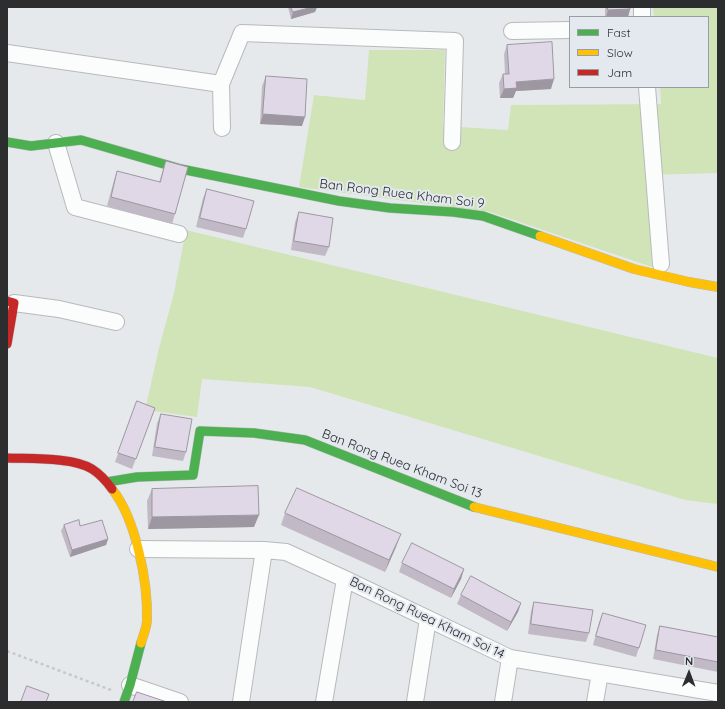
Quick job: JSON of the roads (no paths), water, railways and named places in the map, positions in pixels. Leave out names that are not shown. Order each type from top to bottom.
[{"type":"street","points":[[512,31],[569,30]]},
{"type":"street","points":[[222,128],[221,84],[242,33],[455,41],[452,142]]},
{"type":"street","points":[[7,53],[221,84]]},
{"type":"street","points":[[647,88],[661,264]]},
{"type":"street","name":"Ban Rong Ruea Kham Soi 9","points":[[7,142],[31,146],[81,140],[181,169],[339,201],[390,208],[453,212],[483,216],[634,269],[718,287]]},
{"type":"street","points":[[56,143],[74,207],[179,234]]},
{"type":"street","points":[[7,344],[11,302],[59,309],[116,322]]},
{"type":"street","name":"Ban Rong Ruea Kham Soi 13","points":[[107,482],[137,477],[193,475],[200,431],[254,434],[305,440],[474,506],[718,567]]},
{"type":"street","points":[[7,458],[74,462],[92,469],[107,482],[119,497],[126,510],[138,549],[145,581],[147,621],[127,694],[180,702]]},
{"type":"street","name":"Ban Rong Ruea Kham Soi 14","points":[[138,549],[264,550],[286,552],[510,658],[600,673],[698,696],[718,693]]},
{"type":"street","points":[[241,702],[264,550]]},
{"type":"street","points":[[324,702],[345,579]]},
{"type":"street","points":[[415,702],[428,619]]},
{"type":"street","points":[[503,702],[510,658]]},
{"type":"street","points":[[595,702],[600,673]]}]
